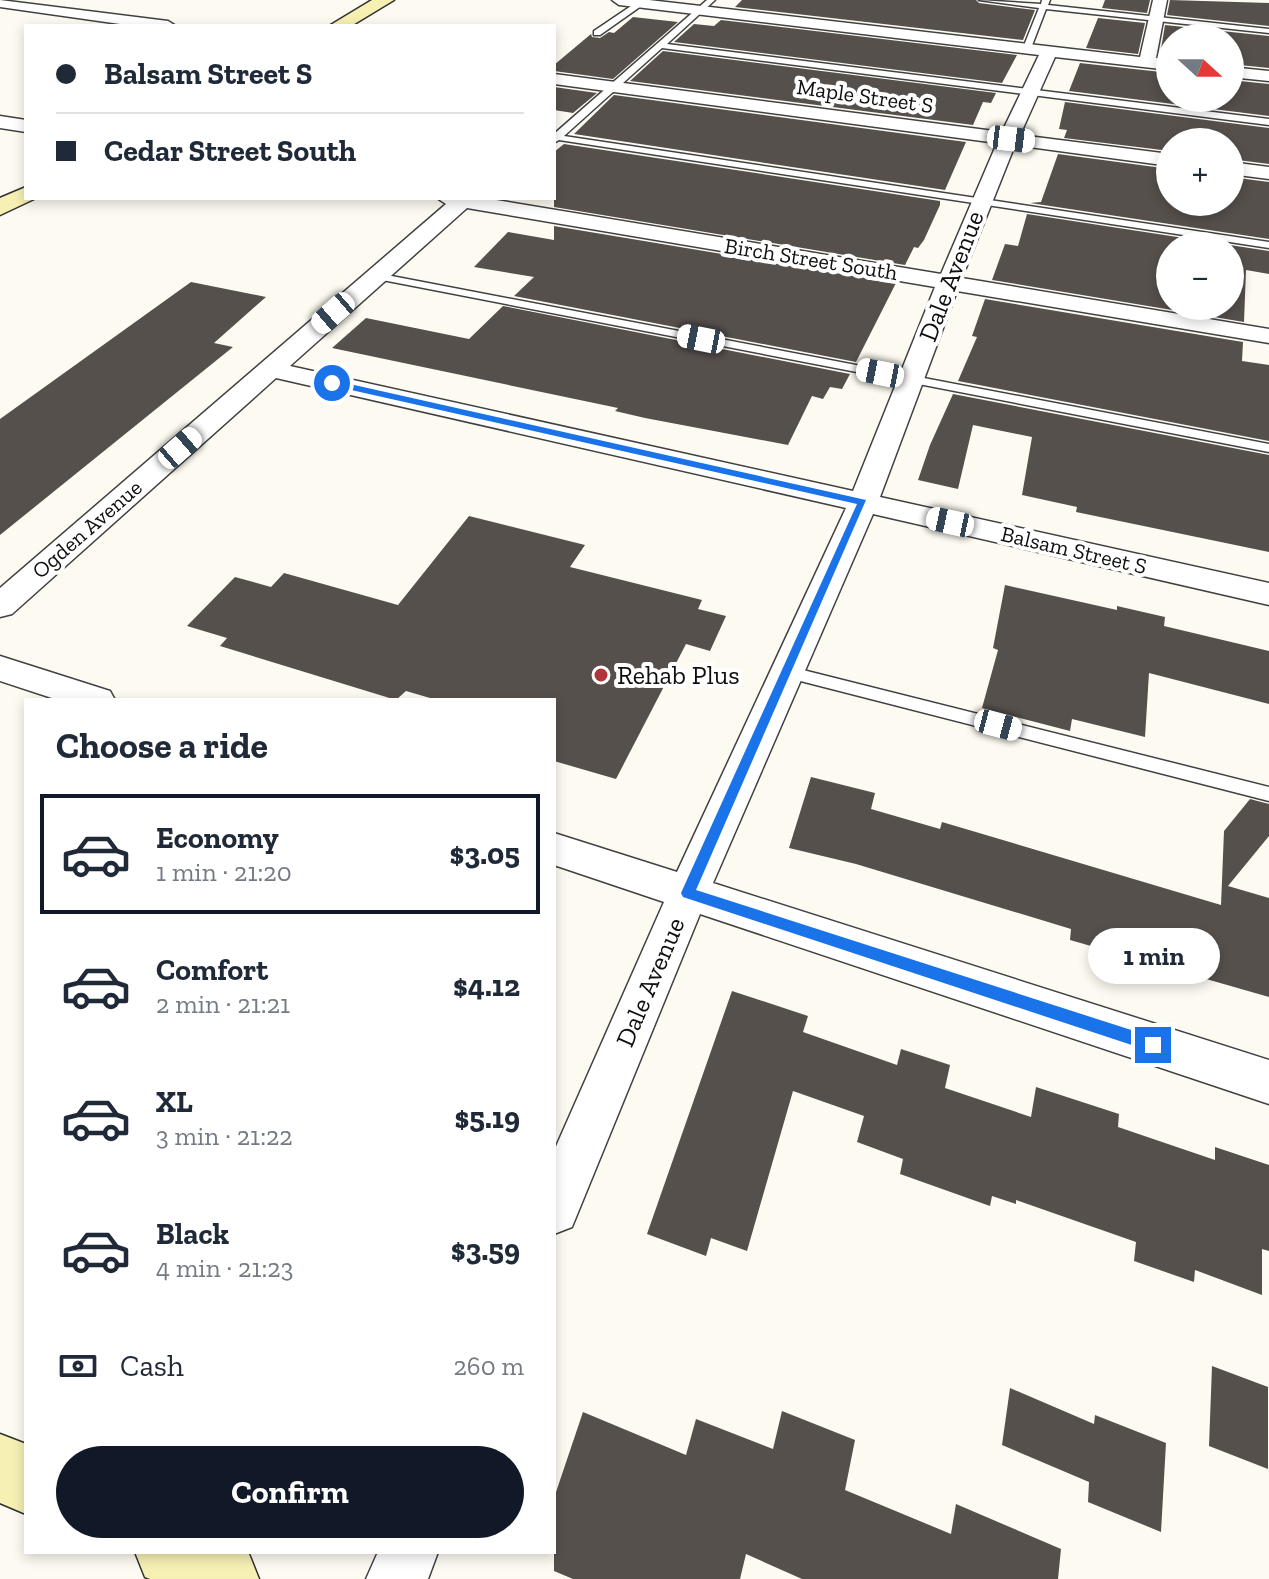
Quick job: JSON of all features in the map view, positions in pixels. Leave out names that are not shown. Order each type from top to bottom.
[{"type":"street","points":[[342,24],[385,0]]},
{"type":"street","points":[[1147,63],[1160,0]]},
{"type":"street","points":[[620,1],[705,5],[1156,64]]},
{"type":"street","points":[[0,3],[153,24]]},
{"type":"street","name":"Dale Avenue","points":[[556,1204],[688,893],[863,503],[980,202],[1049,51]]},
{"type":"street","points":[[1244,73],[1269,76]]},
{"type":"street","name":"Maple Street S","points":[[556,79],[1156,158]]},
{"type":"street","points":[[0,122],[24,126]]},
{"type":"street","points":[[1244,170],[1269,173]]},
{"type":"street","points":[[0,208],[24,195]]},
{"type":"street","name":"Ogden Avenue","points":[[0,606],[376,276],[469,200]]},
{"type":"street","name":"Birch Street South","points":[[469,200],[1269,336]]},
{"type":"street","name":"Balsam Street S","points":[[270,369],[1269,594]]},
{"type":"street","points":[[0,668],[91,698]]},
{"type":"street","points":[[556,850],[1269,1082]]},
{"type":"street","points":[[0,1467],[24,1479]]},
{"type":"street","points":[[174,1554],[224,1579]]},
{"type":"street","points":[[397,1579],[407,1554]]},
{"type":"lane","points":[[983,0],[1044,3],[1269,31]]},
{"type":"lane","points":[[1027,48],[1044,3]]},
{"type":"lane","points":[[597,33],[640,4]]},
{"type":"lane","points":[[556,137],[705,5]]},
{"type":"lane","points":[[660,45],[1269,122]]},
{"type":"lane","points":[[556,138],[1269,245]]},
{"type":"lane","points":[[376,276],[1269,448]]},
{"type":"lane","points":[[787,672],[1269,794]]},
{"type":"building","points":[[742,0],[976,0],[979,3],[1035,10],[1023,40],[735,7]]},
{"type":"building","points":[[1105,0],[1150,0],[1147,13],[1102,8]]},
{"type":"building","points":[[1170,0],[1269,3],[1269,26],[1167,15]]},
{"type":"building","points":[[633,17],[678,22],[613,79],[556,71],[556,63],[591,34],[600,38],[609,32],[614,33]]},
{"type":"building","points":[[1098,18],[1145,23],[1138,54],[1086,48]]},
{"type":"building","points":[[721,20],[1017,55],[1002,83],[674,42],[694,24],[714,26]]},
{"type":"building","points":[[1244,33],[1269,36],[1269,68],[1244,65]]},
{"type":"building","points":[[663,51],[996,93],[991,103],[983,102],[973,125],[630,81]]},
{"type":"building","points":[[1080,63],[1156,71],[1156,102],[1069,91]]},
{"type":"building","points":[[1244,81],[1269,84],[1269,116],[1237,112],[1244,112]]},
{"type":"building","points":[[556,87],[597,93],[573,113],[556,110]]},
{"type":"building","points":[[614,95],[966,142],[945,190],[574,134]]},
{"type":"building","points":[[1065,102],[1269,128],[1269,164],[1244,161],[1244,128],[1156,128],[1156,149],[1064,138],[1067,130],[1059,129]]},
{"type":"building","points":[[564,144],[940,201],[940,205],[924,240],[918,248],[914,247],[905,265],[554,207],[556,150]]},
{"type":"building","points":[[1058,154],[1156,167],[1156,216],[1244,216],[1244,179],[1269,182],[1269,239],[1244,235],[1244,232],[1223,232],[1030,203],[1041,202]]},
{"type":"building","points":[[1027,214],[1156,234],[1156,307],[992,280],[1005,244],[1018,246]]},
{"type":"building","points":[[554,226],[896,283],[856,362],[514,296],[534,277],[474,267],[508,232],[554,240]]},
{"type":"building","points":[[1244,247],[1269,251],[1269,274],[1246,270],[1244,322],[1232,320],[1244,320]]},
{"type":"building","points":[[191,282],[266,297],[214,343],[233,347],[0,535],[0,419]]},
{"type":"building","points":[[985,299],[1243,342],[1242,361],[1269,365],[1269,441],[958,381],[977,337],[972,336]]},
{"type":"building","points":[[503,306],[850,374],[842,389],[830,387],[823,399],[812,396],[788,445],[645,418],[615,411],[618,408],[332,348],[366,318],[469,339]]},
{"type":"building","points":[[953,394],[1269,455],[1269,552],[1076,512],[1077,507],[1022,495],[1032,437],[973,425],[958,489],[918,480]]},
{"type":"building","points":[[469,516],[585,545],[570,567],[702,600],[698,609],[726,616],[710,651],[686,644],[616,779],[556,762],[556,698],[430,698],[406,691],[398,698],[389,698],[220,646],[227,638],[187,626],[235,577],[271,587],[284,573],[398,605]]},
{"type":"building","points":[[1005,585],[1117,610],[1117,606],[1165,617],[1164,626],[1269,651],[1269,704],[1149,673],[1145,737],[1072,719],[1070,731],[982,708],[998,650],[993,648]]},
{"type":"building","points":[[811,777],[875,793],[871,809],[940,829],[942,822],[1221,905],[1224,831],[1250,799],[1269,804],[1269,836],[1228,886],[1269,898],[1269,997],[1070,940],[1071,929],[856,864],[789,848]]},
{"type":"building","points":[[732,991],[808,1016],[803,1032],[897,1065],[901,1049],[950,1065],[945,1088],[1031,1117],[1036,1087],[1119,1114],[1118,1127],[1215,1160],[1215,1147],[1269,1165],[1269,1251],[1262,1249],[1262,1295],[1195,1270],[1194,1282],[1134,1261],[1136,1242],[1016,1200],[1016,1204],[992,1196],[990,1206],[900,1174],[903,1159],[857,1142],[864,1116],[793,1091],[747,1251],[711,1238],[706,1256],[647,1234]]},
{"type":"building","points":[[1212,1366],[1268,1387],[1268,1469],[1209,1446]]},
{"type":"building","points":[[1010,1388],[1094,1424],[1095,1415],[1166,1443],[1161,1532],[1088,1502],[1089,1482],[1002,1445]]},
{"type":"building","points":[[782,1411],[855,1440],[845,1490],[951,1534],[956,1504],[1061,1549],[1058,1579],[802,1579],[746,1554],[740,1579],[573,1579],[554,1571],[556,1492],[583,1412],[686,1455],[696,1419],[773,1449]]},
{"type":"place","name":"Rehab Plus","points":[[601,675]]},
{"type":"route","points":[[332,383],[863,503],[688,893],[1153,1045]]}]
